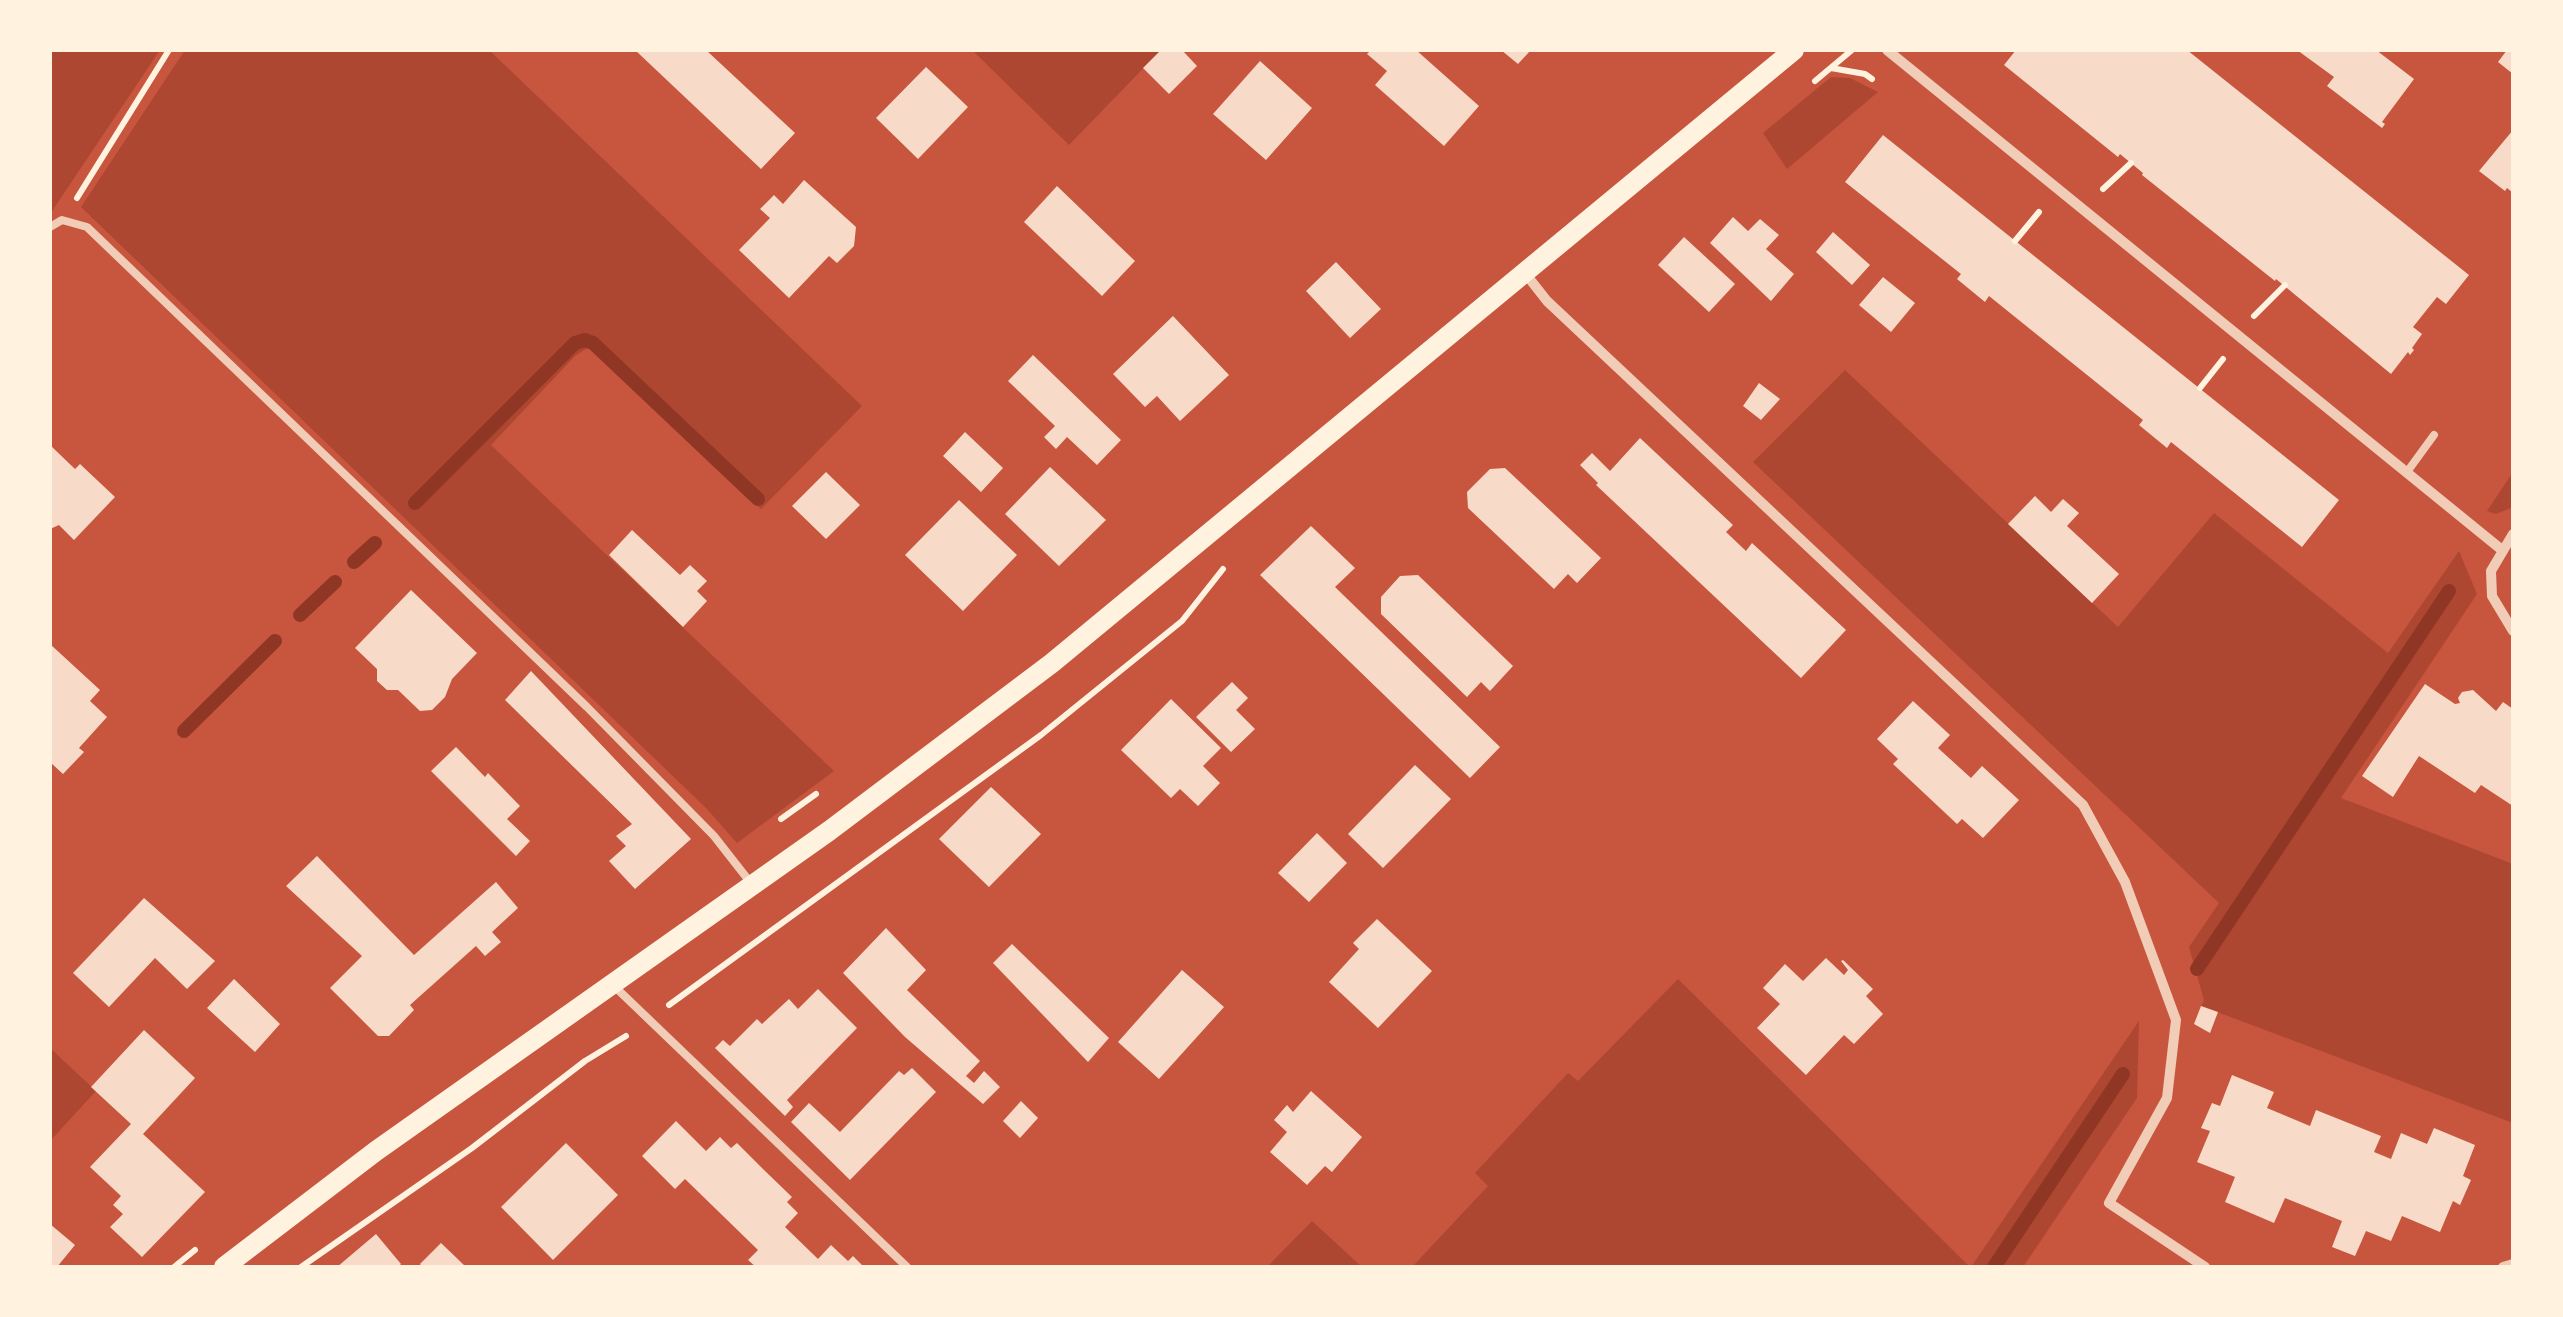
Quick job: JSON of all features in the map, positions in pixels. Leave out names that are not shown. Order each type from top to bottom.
[{"type":"main road","points":[[224,1267],[376,1151],[753,885],[1052,663],[1794,50]]},
{"type":"street","points":[[1888,50],[2502,550]]},
{"type":"street","points":[[1525,273],[1546,300],[2083,804],[2125,882],[2176,1020],[2168,1098],[2110,1203],[2205,1267]]},
{"type":"street","points":[[2513,534],[2491,571],[2492,596],[2513,631]]},
{"type":"street","points":[[2504,1267],[2513,1264]]},
{"type":"lane","points":[[50,228],[62,220],[88,227],[587,707],[714,836],[753,885]]},
{"type":"lane","points":[[2407,472],[2434,436]]},
{"type":"lane","points":[[613,985],[907,1267]]},
{"type":"path","points":[[62,220],[170,50]]},
{"type":"path","points":[[2098,193],[2131,163]]},
{"type":"path","points":[[2015,241],[2039,212]]},
{"type":"path","points":[[2253,317],[2285,286]]},
{"type":"path","points":[[2200,388],[2224,358]]},
{"type":"path","points":[[730,856],[830,785]]},
{"type":"path","points":[[401,1183],[407,1192]]},
{"type":"path","points":[[174,1267],[200,1246]]},
{"type":"shaded area","points":[[50,50],[160,50],[50,214]]},
{"type":"shaded area","points":[[185,50],[489,50],[862,406],[761,509],[589,347],[575,356],[491,445],[834,771],[737,843],[706,808],[81,207]]},
{"type":"shaded area","points":[[972,50],[1161,50],[1069,145]]},
{"type":"shaded area","points":[[1831,77],[1850,78],[1878,92],[1787,169],[1763,133]]},
{"type":"shaded area","points":[[1845,370],[2118,627],[2214,513],[2388,653],[2459,551],[2477,594],[2341,798],[2513,864],[2513,1123],[2201,1006],[2204,1000],[2189,947],[2219,903],[1753,462]]},
{"type":"shaded area","points":[[2513,472],[2513,507],[2496,514],[2487,511]]},
{"type":"shaded area","points":[[1678,979],[1970,1267],[1412,1267],[1488,1186],[1475,1173],[1568,1073],[1578,1081]]},
{"type":"shaded area","points":[[2139,1021],[2137,1098],[2023,1267],[1971,1267]]},
{"type":"shaded area","points":[[50,1048],[96,1091],[50,1141]]},
{"type":"shaded area","points":[[1312,1221],[1362,1267],[1267,1267]]},
{"type":"building","points":[[635,50],[706,50],[795,133],[761,169]]},
{"type":"building","points":[[1161,50],[1182,50],[1197,66],[1169,94],[1143,68]]},
{"type":"building","points":[[1371,50],[1416,50],[1479,106],[1444,146],[1375,85],[1387,71],[1367,54]]},
{"type":"building","points":[[1501,50],[1531,50],[1518,64]]},
{"type":"building","points":[[2016,50],[2187,50],[2469,275],[2446,304],[2437,297],[2413,327],[2422,334],[2414,350],[2391,374],[2004,65]]},
{"type":"building","points":[[2297,50],[2376,50],[2414,79],[2382,122],[2382,128],[2327,86],[2334,77]]},
{"type":"building","points":[[2507,50],[2513,50],[2513,74],[2498,62]]},
{"type":"building","points":[[1260,61],[1312,108],[1266,160],[1213,114]]},
{"type":"building","points":[[926,67],[968,107],[918,159],[876,118]]},
{"type":"building","points":[[2513,130],[2513,193],[2479,171]]},
{"type":"building","points":[[1883,135],[2339,500],[2302,547],[2171,442],[2167,448],[2139,425],[2143,420],[1989,296],[1985,302],[1957,279],[1961,274],[1845,182]]},
{"type":"building","points":[[804,180],[856,227],[854,246],[837,263],[829,256],[789,298],[739,250],[770,218],[760,209],[774,195],[783,204]]},
{"type":"building","points":[[1057,186],[1135,261],[1102,296],[1024,222]]},
{"type":"building","points":[[1733,217],[1748,231],[1760,219],[1779,235],[1766,249],[1794,274],[1771,301],[1710,243]]},
{"type":"building","points":[[1833,232],[1870,265],[1852,285],[1816,252]]},
{"type":"building","points":[[1684,237],[1735,284],[1709,312],[1658,265]]},
{"type":"building","points":[[1336,262],[1381,309],[1350,338],[1306,291]]},
{"type":"building","points":[[1883,277],[1915,303],[1891,332],[1859,305]]},
{"type":"building","points":[[1173,316],[1229,375],[1180,421],[1157,396],[1145,407],[1113,374]]},
{"type":"building","points":[[1033,355],[1121,440],[1097,465],[1067,437],[1056,449],[1044,437],[1055,426],[1008,381]]},
{"type":"building","points":[[1759,383],[1780,399],[1761,420],[1743,406]]},
{"type":"building","points":[[965,432],[1003,468],[981,492],[943,456]]},
{"type":"building","points":[[1640,438],[1733,525],[1726,532],[1746,551],[1752,543],[1846,630],[1801,678],[1596,485],[1580,465],[1592,453],[1610,471]]},
{"type":"building","points":[[50,445],[75,469],[80,464],[115,497],[74,540],[59,525],[50,529]]},
{"type":"building","points":[[1050,467],[1106,520],[1059,566],[1005,514]]},
{"type":"building","points":[[1505,468],[1601,558],[1577,583],[1568,574],[1554,589],[1468,508],[1467,492],[1490,469]]},
{"type":"building","points":[[826,472],[860,505],[826,539],[792,506]]},
{"type":"building","points":[[2035,496],[2051,512],[2063,499],[2079,513],[2067,526],[2119,574],[2092,603],[2008,524]]},
{"type":"building","points":[[959,500],[1017,555],[963,611],[905,555]]},
{"type":"building","points":[[1311,526],[1355,568],[1335,587],[1500,747],[1470,778],[1260,575]]},
{"type":"building","points":[[632,530],[680,575],[690,565],[707,581],[697,591],[707,601],[683,627],[609,555]]},
{"type":"building","points":[[1418,575],[1513,666],[1490,691],[1481,682],[1467,697],[1381,614],[1381,597],[1400,576]]},
{"type":"building","points":[[411,590],[477,653],[452,679],[445,697],[432,710],[420,711],[398,690],[387,690],[377,681],[377,669],[355,648]]},
{"type":"building","points":[[50,644],[100,690],[90,701],[107,717],[79,748],[84,752],[63,774],[50,762]]},
{"type":"building","points":[[531,671],[691,839],[635,889],[609,861],[626,846],[616,836],[632,824],[505,700]]},
{"type":"building","points":[[1232,682],[1248,698],[1236,710],[1255,729],[1231,752],[1196,717]]},
{"type":"building","points":[[2425,684],[2455,704],[2460,703],[2462,692],[2473,690],[2496,711],[2503,702],[2513,709],[2513,806],[2481,785],[2475,793],[2419,756],[2393,797],[2362,776]]},
{"type":"building","points":[[1171,699],[1221,748],[1203,766],[1220,783],[1198,806],[1180,789],[1171,798],[1121,750]]},
{"type":"building","points":[[1913,701],[1950,735],[1938,748],[1971,778],[1982,766],[2019,800],[1983,838],[1962,819],[1957,824],[1893,764],[1898,759],[1877,739]]},
{"type":"building","points":[[456,747],[520,806],[507,819],[530,841],[516,856],[431,771]]},
{"type":"building","points":[[1415,765],[1451,799],[1383,868],[1348,834]]},
{"type":"building","points":[[991,787],[1041,834],[989,887],[939,839]]},
{"type":"building","points":[[1317,833],[1347,863],[1309,902],[1278,873]]},
{"type":"building","points":[[317,856],[414,955],[496,882],[518,908],[492,932],[501,942],[485,956],[476,946],[410,1005],[414,1010],[389,1036],[378,1036],[330,988],[362,956],[286,886]]},
{"type":"building","points":[[144,898],[215,961],[187,989],[155,958],[109,1007],[73,973]]},
{"type":"building","points":[[1377,919],[1432,971],[1378,1028],[1329,982],[1359,949],[1353,943]]},
{"type":"building","points":[[886,928],[926,970],[907,990],[980,1061],[966,1076],[974,1083],[984,1071],[1000,1087],[983,1104],[905,1037],[843,973]]},
{"type":"building","points":[[1012,944],[1109,1038],[1088,1062],[993,963]]},
{"type":"building","points":[[1826,958],[1844,975],[1848,970],[1843,960],[1873,989],[1866,996],[1883,1014],[1854,1044],[1844,1035],[1806,1075],[1757,1028],[1780,1004],[1763,988],[1785,964],[1803,981]]},
{"type":"building","points":[[1182,970],[1224,1007],[1159,1079],[1118,1042]]},
{"type":"building","points":[[234,979],[280,1024],[255,1052],[207,1008]]},
{"type":"building","points":[[818,989],[857,1028],[787,1100],[793,1107],[785,1116],[715,1048],[723,1040],[730,1046],[757,1019],[762,1024],[789,999],[798,1009]]},
{"type":"building","points":[[2201,1006],[2218,1012],[2210,1033],[2194,1024]]},
{"type":"building","points":[[144,1030],[195,1078],[143,1134],[205,1192],[142,1257],[110,1227],[123,1214],[113,1205],[121,1196],[90,1167],[131,1124],[91,1087]]},
{"type":"building","points":[[912,1068],[936,1092],[850,1180],[791,1122],[809,1103],[840,1132],[899,1071],[904,1075]]},
{"type":"building","points":[[2232,1075],[2274,1092],[2267,1108],[2310,1126],[2316,1110],[2381,1136],[2374,1152],[2391,1159],[2401,1133],[2427,1144],[2434,1128],[2475,1145],[2463,1176],[2471,1180],[2460,1205],[2453,1201],[2440,1232],[2402,1216],[2391,1241],[2366,1231],[2355,1256],[2332,1247],[2342,1221],[2285,1198],[2274,1223],[2225,1202],[2235,1177],[2197,1162],[2210,1131],[2201,1128],[2212,1103],[2220,1106]]},
{"type":"building","points":[[1311,1091],[1362,1137],[1332,1172],[1325,1166],[1307,1185],[1270,1152],[1287,1132],[1274,1120],[1287,1105],[1293,1112]]},
{"type":"building","points":[[1021,1101],[1038,1118],[1020,1138],[1003,1121]]},
{"type":"building","points":[[676,1121],[706,1151],[720,1137],[731,1148],[737,1143],[792,1197],[787,1202],[798,1213],[785,1227],[818,1259],[831,1245],[848,1261],[853,1256],[864,1267],[756,1267],[748,1260],[758,1250],[685,1179],[675,1189],[642,1156]]},
{"type":"building","points":[[566,1143],[618,1195],[553,1260],[501,1207]]},
{"type":"building","points":[[50,1224],[75,1245],[57,1267],[50,1267]]},
{"type":"building","points":[[376,1234],[401,1264],[398,1267],[337,1267]]},
{"type":"building","points":[[441,1243],[466,1267],[422,1267],[420,1264]]},
{"type":"waterway","points":[[415,503],[575,343],[585,340],[593,343],[758,499]]},
{"type":"waterway","points":[[354,562],[375,543]]},
{"type":"waterway","points":[[300,615],[335,582]]},
{"type":"waterway","points":[[2197,969],[2449,591]]},
{"type":"waterway","points":[[184,731],[275,641]]},
{"type":"waterway","points":[[1994,1267],[2123,1074]]}]
